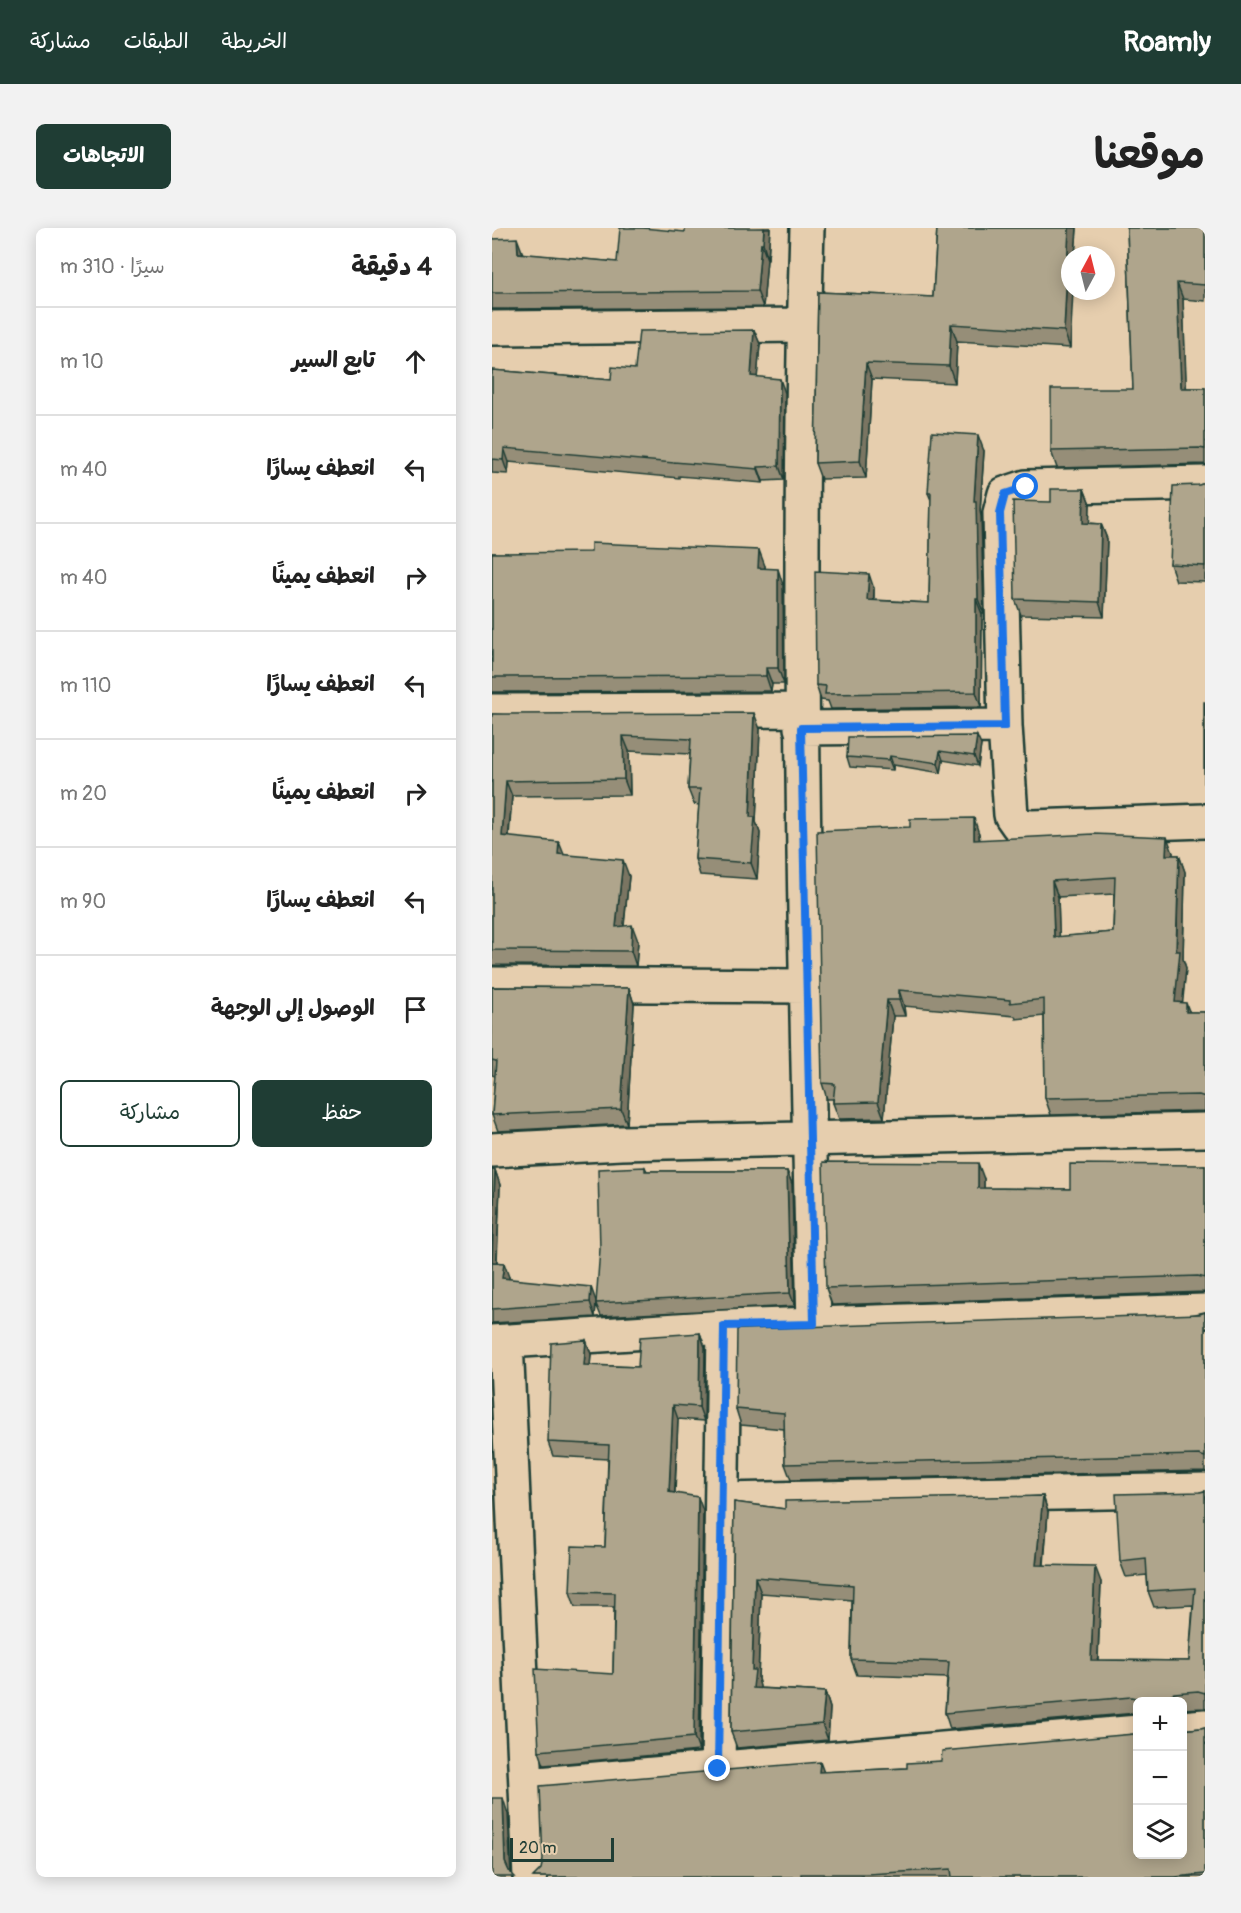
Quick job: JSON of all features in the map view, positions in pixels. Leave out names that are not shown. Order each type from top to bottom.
[{"type":"street","points":[[807,228],[804,325],[801,719],[814,1324]]},
{"type":"street","points":[[492,328],[804,325]]},
{"type":"street","points":[[1205,483],[1026,487],[1005,494],[1000,513],[1005,726],[1011,815],[1018,825],[1032,827],[1205,821]]},
{"type":"street","points":[[492,711],[1005,726]]},
{"type":"street","points":[[492,984],[807,986]]},
{"type":"street","points":[[492,1150],[621,1143],[1205,1130]]},
{"type":"street","points":[[530,1877],[527,1785],[499,1341],[724,1326],[1205,1311]]},
{"type":"street","points":[[718,1769],[724,1326]]},
{"type":"street","points":[[722,1500],[1205,1490]]},
{"type":"street","points":[[1187,1728],[1205,1726]]},
{"type":"street","points":[[527,1785],[1133,1732]]},
{"type":"building","points":[[620,228],[685,232],[685,228],[764,228],[757,291],[492,293],[492,239],[517,238],[518,253],[617,262]]},
{"type":"building","points":[[937,228],[1069,228],[1068,246],[1061,246],[1061,300],[1066,300],[1064,331],[951,324],[949,366],[866,363],[860,461],[815,463],[818,292],[933,297]]},
{"type":"building","points":[[1127,228],[1205,228],[1205,285],[1177,283],[1181,388],[1205,388],[1205,449],[1051,451],[1051,389],[1133,389]]},
{"type":"building","points":[[754,330],[751,376],[780,379],[779,466],[758,467],[758,469],[504,448],[503,460],[492,459],[492,370],[611,380],[612,367],[635,369],[639,331]]},
{"type":"building","points":[[932,432],[978,435],[974,501],[976,501],[978,599],[976,599],[976,692],[825,694],[826,686],[816,685],[815,571],[869,574],[867,600],[929,603],[931,493],[928,493]]},
{"type":"building","points":[[1205,483],[1205,566],[1170,564],[1173,486]]},
{"type":"building","points":[[1051,489],[1084,489],[1083,523],[1101,524],[1099,602],[1015,599],[1013,501],[1051,502]]},
{"type":"building","points":[[591,543],[759,550],[758,568],[778,569],[778,668],[766,668],[766,676],[492,677],[492,553],[591,552]]},
{"type":"building","points":[[1205,702],[1205,783],[1204,783]]},
{"type":"building","points":[[754,713],[750,817],[755,817],[751,863],[695,859],[700,789],[688,789],[691,739],[623,736],[624,779],[506,781],[502,836],[559,842],[558,854],[623,860],[616,927],[632,925],[631,951],[492,950],[492,714]]},
{"type":"building","points":[[977,736],[974,756],[940,751],[938,763],[890,756],[889,760],[847,757],[848,737]]},
{"type":"building","points":[[974,818],[974,840],[1094,834],[1167,837],[1166,855],[1179,855],[1176,951],[1180,951],[1175,1002],[1186,1003],[1186,1012],[1205,1012],[1205,1097],[1199,1095],[1045,1098],[1044,999],[1010,1003],[1010,1000],[899,990],[899,1000],[887,1000],[878,1102],[833,1103],[835,1084],[822,1083],[817,831],[910,827],[910,819]],"holes":[[[1115,877],[1113,932],[1054,937],[1052,881]]]},
{"type":"building","points":[[492,987],[629,988],[621,1109],[492,1115],[496,1061],[492,1060]]},
{"type":"building","points":[[823,1162],[978,1163],[978,1188],[1070,1189],[1070,1164],[1205,1165],[1205,1278],[1198,1276],[826,1288]]},
{"type":"building","points":[[645,1167],[645,1171],[787,1171],[790,1293],[596,1303],[600,1249],[598,1169]]},
{"type":"building","points":[[492,1170],[495,1170],[492,1242]]},
{"type":"building","points":[[492,1262],[504,1263],[502,1278],[591,1287],[590,1302],[492,1309]]},
{"type":"building","points":[[1205,1312],[1205,1457],[1199,1455],[785,1464],[784,1413],[736,1409],[737,1329],[1200,1314]]},
{"type":"building","points":[[700,1333],[699,1407],[673,1405],[669,1492],[698,1497],[694,1737],[539,1751],[535,1669],[613,1674],[615,1593],[570,1592],[572,1546],[605,1547],[609,1445],[548,1442],[551,1343],[586,1340],[584,1365],[638,1367],[640,1337]]},
{"type":"building","points":[[1205,1491],[1205,1693],[1198,1691],[1174,1693],[1165,1697],[1131,1697],[945,1713],[949,1662],[851,1659],[853,1585],[755,1577],[753,1688],[825,1692],[822,1724],[731,1732],[734,1502],[785,1509],[785,1501],[1043,1496],[1036,1565],[1095,1566],[1091,1660],[1189,1661],[1195,1588],[1148,1591],[1146,1558],[1120,1561],[1116,1494]]},
{"type":"building","points":[[1205,1727],[1205,1874],[1175,1877],[952,1877],[951,1869],[868,1874],[801,1874],[801,1877],[533,1877],[541,1869],[543,1860],[540,1786],[820,1762],[819,1772],[907,1768],[907,1763],[941,1761],[942,1751],[1133,1734],[1133,1859],[1187,1859],[1187,1729]]},
{"type":"building","points":[[492,1798],[503,1798],[505,1862],[515,1877],[492,1877]]},
{"type":"route","points":[[718,1769],[724,1326],[814,1324],[801,728],[1005,726],[1000,513],[1005,494],[1026,487]]}]
